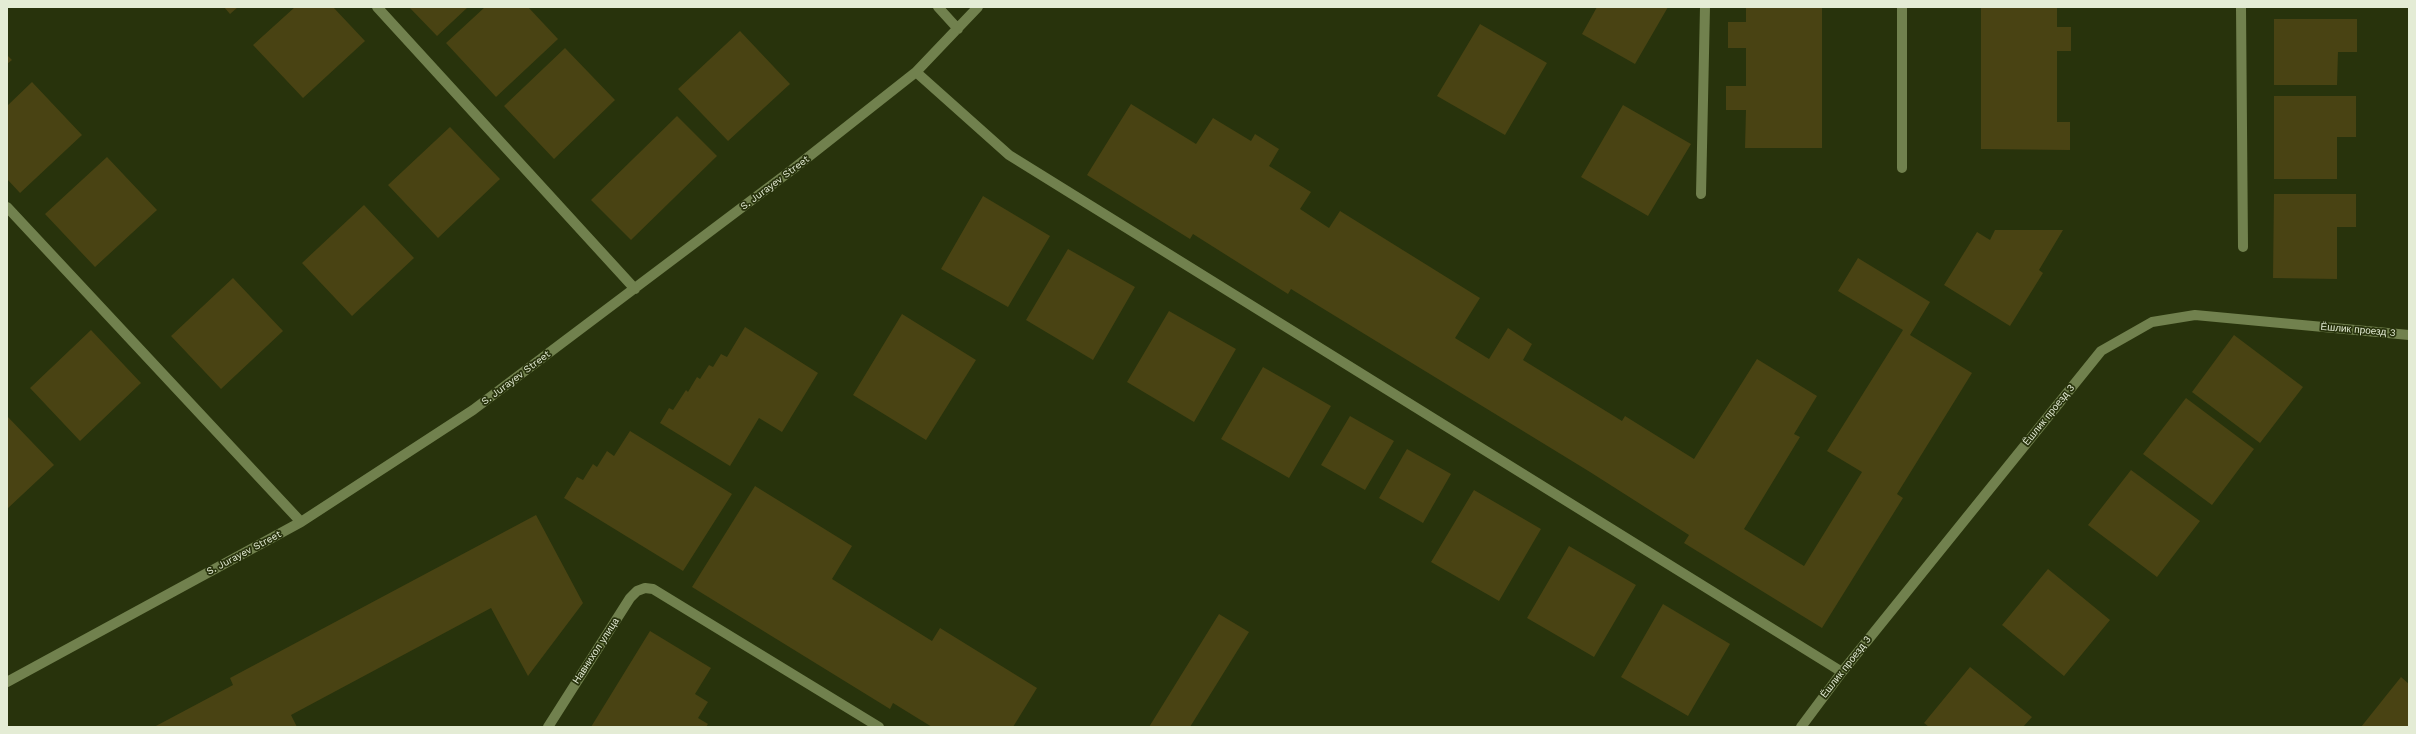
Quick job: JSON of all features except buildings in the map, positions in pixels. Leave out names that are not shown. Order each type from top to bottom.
[{"type":"street","points":[[377,7],[635,289]]},
{"type":"street","points":[[938,7],[958,29]]},
{"type":"street","name":"S. Jurayev Street","points":[[7,682],[301,522],[473,410],[793,169],[916,72],[978,7]]},
{"type":"street","points":[[1701,194],[1705,7]]},
{"type":"street","points":[[1902,7],[1902,168]]},
{"type":"street","points":[[2241,7],[2242,247]]},
{"type":"street","points":[[916,72],[1009,155],[1842,672]]},
{"type":"street","points":[[7,207],[301,522]]},
{"type":"street","name":"Ёшлик проезд 3","points":[[1801,727],[1842,672],[2101,351],[2152,322],[2195,315],[2409,335]]},
{"type":"street","name":"Навнихол улица","points":[[548,727],[630,598],[637,591],[645,588],[653,589],[879,727]]}]
